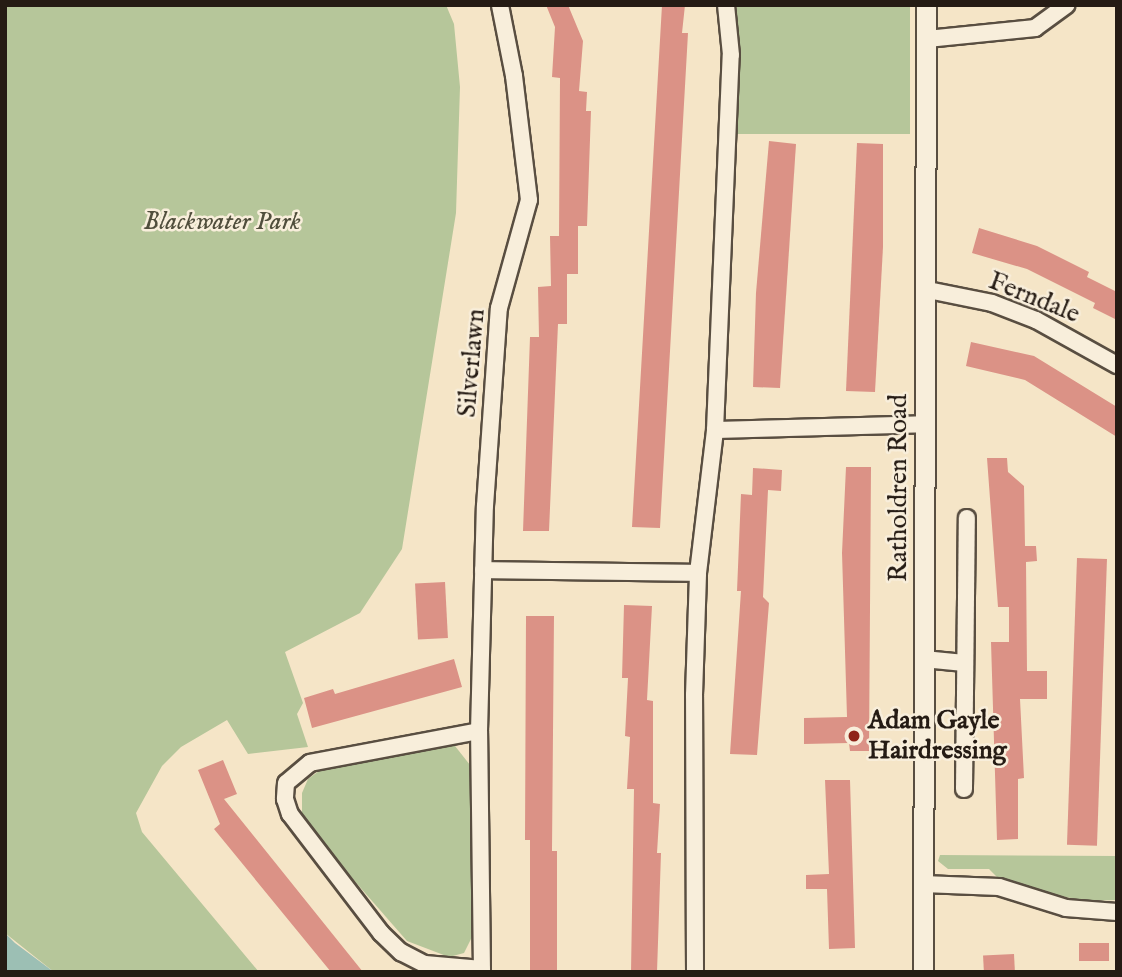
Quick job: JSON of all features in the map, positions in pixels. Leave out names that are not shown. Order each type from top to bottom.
[{"type":"street","name":"Silverlawn","points":[[479,731],[310,763],[286,782],[285,799],[290,814],[401,952],[425,964],[482,970],[479,731],[483,570],[499,308],[529,200],[516,89],[500,5]]},
{"type":"street","points":[[695,972],[691,875],[698,573],[715,430],[731,55],[726,5]]},
{"type":"street","name":"Ratholdren Road","points":[[923,972],[928,289],[926,5]]},
{"type":"street","points":[[927,39],[1035,28],[1067,5]]},
{"type":"street","name":"Ferndale","points":[[928,289],[992,303],[1036,320],[1117,365]]},
{"type":"street","points":[[715,430],[926,424]]},
{"type":"street","points":[[964,789],[967,519]]},
{"type":"street","points":[[483,570],[698,573]]},
{"type":"street","points":[[924,659],[964,663]]},
{"type":"street","points":[[923,884],[999,887],[1066,908],[1117,912]]},
{"type":"green space","name":"Blackwater Park","points":[[5,5],[446,5],[454,24],[460,87],[456,213],[402,549],[360,613],[285,652],[303,703],[297,714],[308,747],[248,754],[227,720],[181,747],[162,766],[136,813],[142,832],[259,972],[54,972],[5,933]]},
{"type":"green space","points":[[737,5],[910,5],[910,134],[737,134]]},
{"type":"green space","points":[[444,744],[455,746],[470,765],[476,929],[464,953],[449,957],[407,941],[317,838],[302,814],[302,793],[308,779],[323,768]]},
{"type":"green space","points":[[940,855],[1117,856],[1117,900],[1083,901],[1036,890],[1000,880],[989,869],[948,869],[938,861]]},
{"type":"water","points":[[5,933],[15,943],[54,972],[5,972]]},
{"type":"building","points":[[546,5],[568,5],[583,41],[579,91],[587,92],[586,111],[591,111],[587,226],[578,226],[578,274],[567,274],[567,324],[558,324],[549,531],[523,531],[530,337],[539,337],[538,287],[551,286],[550,236],[559,236],[560,78],[552,77],[555,27]]},
{"type":"building","points":[[662,5],[685,5],[682,33],[688,33],[660,528],[632,527]]},
{"type":"building","points":[[769,141],[796,144],[780,388],[753,387],[756,293]]},
{"type":"building","points":[[857,143],[883,144],[883,247],[875,392],[846,391]]},
{"type":"building","points":[[979,228],[1037,246],[1089,272],[1087,277],[1117,292],[1117,320],[1093,308],[1095,303],[1027,269],[972,253]]},
{"type":"building","points":[[971,342],[1034,356],[1117,407],[1117,437],[1025,380],[966,366]]},
{"type":"building","points":[[987,458],[1007,458],[1008,472],[1024,486],[1025,546],[1036,546],[1037,561],[1026,562],[1027,671],[1047,671],[1047,699],[1020,699],[1024,778],[1018,779],[1018,839],[997,840],[991,642],[1009,642],[1009,607],[998,607]]},
{"type":"building","points":[[846,467],[871,467],[869,751],[850,751],[849,743],[804,744],[804,718],[847,717],[842,553]]},
{"type":"building","points":[[753,468],[782,470],[781,491],[768,490],[763,597],[769,603],[757,755],[730,754],[741,591],[737,591],[741,494],[752,495]]},
{"type":"building","points":[[1077,558],[1107,559],[1097,846],[1067,845]]},
{"type":"building","points":[[445,582],[448,638],[418,639],[415,584]]},
{"type":"building","points":[[624,605],[652,606],[647,700],[653,701],[653,803],[660,804],[657,853],[661,853],[657,972],[631,972],[634,789],[627,789],[630,737],[625,736],[628,678],[622,678]]},
{"type":"building","points":[[526,616],[554,616],[552,851],[557,851],[557,972],[530,972],[530,840],[525,840]]},
{"type":"building","points":[[454,659],[462,687],[312,728],[304,698],[333,689],[335,694]]},
{"type":"building","points":[[223,760],[237,794],[224,799],[363,972],[331,972],[214,829],[220,824],[198,770]]},
{"type":"building","points":[[825,780],[850,780],[855,948],[829,949],[827,889],[806,889],[806,875],[829,874]]},
{"type":"building","points":[[1079,943],[1109,943],[1109,961],[1079,961]]},
{"type":"building","points":[[1014,954],[1015,972],[984,972],[983,956]]},
{"type":"place","name":"Adam Gayle Hairdressing","points":[[854,736]]}]
